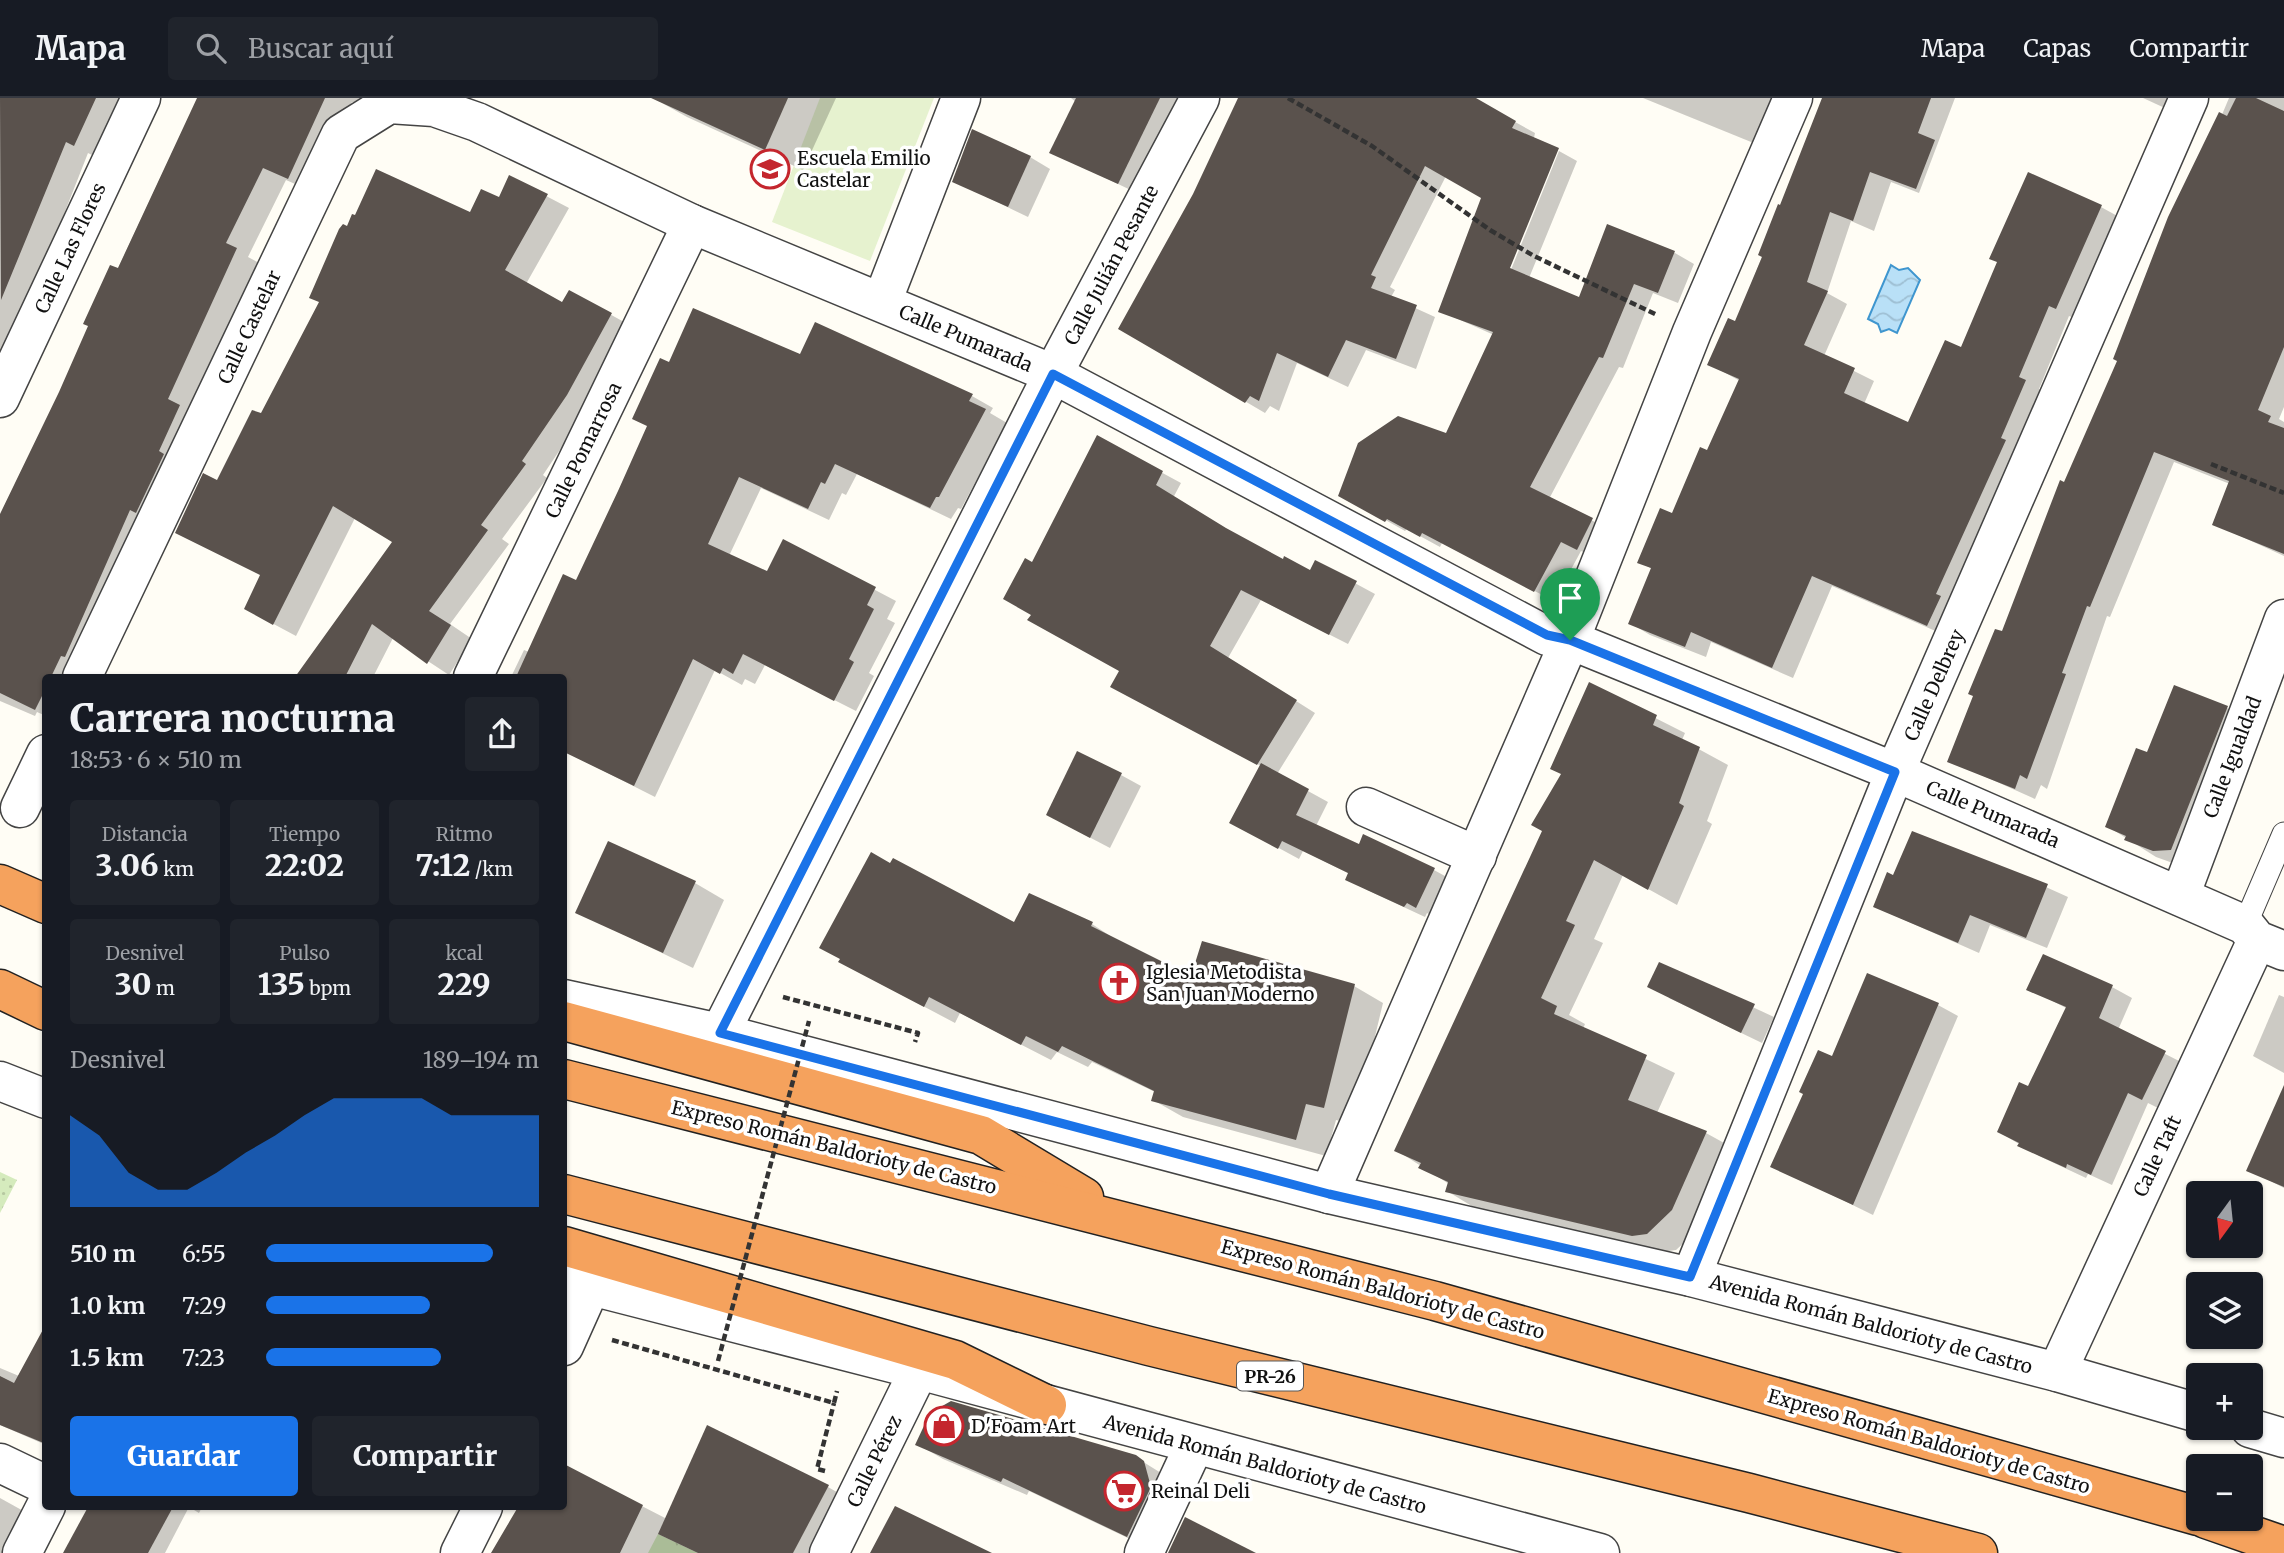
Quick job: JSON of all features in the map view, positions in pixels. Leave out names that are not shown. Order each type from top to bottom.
[{"type":"highway","points":[[0,884],[42,902]]},
{"type":"highway","points":[[0,989],[42,1009]]},
{"type":"highway","points":[[567,1022],[981,1135],[1118,1218]]},
{"type":"highway","name":"Expreso Román Baldorioty de Castro","points":[[567,1080],[1118,1218],[1435,1301],[2186,1513]]},
{"type":"highway","name":"PR-26","points":[[567,1195],[1149,1346],[1749,1493],[1978,1553]]},
{"type":"highway","points":[[567,1247],[955,1360],[1046,1405]]},
{"type":"highway","points":[[2241,1531],[2284,1546]]},
{"type":"street","name":"Calle Las Flores","points":[[0,398],[141,98]]},
{"type":"street","points":[[882,303],[961,98]]},
{"type":"street","name":"Calle Julián Pesante","points":[[720,1033],[1053,374],[1200,98]]},
{"type":"street","points":[[1329,1194],[1570,640],[1692,332],[1793,98]]},
{"type":"street","name":"Calle Delbrey","points":[[1690,1277],[1895,772],[2189,98]]},
{"type":"street","name":"Calle Castelar","points":[[83,674],[341,134],[390,104],[482,110]]},
{"type":"street","name":"Calle Pumarada","points":[[482,110],[692,223],[1053,374],[1547,635],[1570,640],[1895,772],[2180,896],[2262,939]]},
{"type":"street","name":"Calle Pomarrosa","points":[[474,674],[692,223]]},
{"type":"street","name":"Calle Igualdad","points":[[2180,896],[2284,619]]},
{"type":"street","points":[[22,808],[42,763]]},
{"type":"street","points":[[1366,807],[1477,856]]},
{"type":"street","name":"Calle Taft","points":[[2057,1372],[2262,939]]},
{"type":"street","name":"Avenida Román Baldorioty de Castro","points":[[567,1000],[720,1033],[1329,1194],[1690,1277],[2057,1372],[2186,1410]]},
{"type":"street","points":[[0,1080],[42,1097]]},
{"type":"street","points":[[567,1332],[577,1284]]},
{"type":"street","name":"Avenida Román Baldorioty de Castro","points":[[577,1284],[919,1370],[1540,1546],[1600,1553]]},
{"type":"street","name":"Calle Pérez","points":[[829,1553],[919,1370]]},
{"type":"street","points":[[2263,1432],[2284,1438]]},
{"type":"street","points":[[1143,1553],[1194,1446]]},
{"type":"street","points":[[0,1463],[42,1483]]},
{"type":"street","points":[[22,1553],[44,1510]]},
{"type":"street","points":[[460,1553],[482,1510]]},
{"type":"lane","points":[[2262,939],[2284,834]]},
{"type":"path","points":[[1289,98],[1372,146],[1481,223],[1534,256],[1692,332]]},
{"type":"path","points":[[2211,464],[2284,493]]},
{"type":"path","points":[[785,998],[918,1033]]},
{"type":"path","points":[[731,1364],[718,1361],[809,1021]]},
{"type":"path","points":[[622,1343],[834,1403]]},
{"type":"path","points":[[824,1388],[837,1391],[817,1469],[827,1472],[831,1458]]},
{"type":"green space","points":[[820,98],[934,98],[870,261],[772,222]]},
{"type":"green space","points":[[0,1172],[17,1180],[0,1213]]},
{"type":"green space","points":[[658,1534],[698,1553],[648,1553]]},
{"type":"water","points":[[1891,265],[1899,270],[1908,268],[1920,280],[1897,333],[1889,329],[1881,332],[1878,324],[1868,319]]},
{"type":"building","points":[[0,98],[96,98],[74,146],[66,142],[1,300]]},
{"type":"building","points":[[197,98],[325,98],[288,179],[263,168],[226,243],[237,248],[168,399],[180,405],[159,451],[164,454],[136,513],[130,510],[65,657],[61,656],[52,674],[42,674],[42,696],[35,710],[0,693],[0,514],[59,392],[88,326],[83,324],[110,265],[118,268]]},
{"type":"building","points":[[651,98],[788,98],[765,150]]},
{"type":"building","points":[[1076,98],[1160,98],[1118,184],[1049,153]]},
{"type":"building","points":[[1238,98],[1476,98],[1516,121],[1512,128],[1559,148],[1510,268],[1579,297],[1607,224],[1675,251],[1658,293],[1634,284],[1603,358],[1599,357],[1530,487],[1593,518],[1577,550],[1561,542],[1534,592],[1422,533],[1420,537],[1387,519],[1385,522],[1338,496],[1358,443],[1398,416],[1446,433],[1493,332],[1438,312],[1481,198],[1425,166],[1371,275],[1376,277],[1371,288],[1417,305],[1396,359],[1346,340],[1328,377],[1277,353],[1259,401],[1250,396],[1245,403],[1118,329],[1193,194]]},
{"type":"building","points":[[1822,98],[1931,98],[1918,133],[1935,140],[1916,189],[1870,172],[1853,221],[1830,212],[1807,282],[1828,291],[1804,345],[1855,368],[1844,393],[1908,422],[1945,340],[1961,347],[1997,262],[1989,259],[2028,172],[2102,205],[2056,309],[2049,306],[2019,377],[2026,380],[2001,438],[2006,440],[1936,594],[1941,596],[1927,626],[1812,576],[1772,668],[1691,632],[1685,647],[1628,624],[1651,568],[1637,563],[1660,508],[1672,513],[1700,447],[1707,450],[1739,379],[1707,365],[1728,318],[1735,321],[1762,257],[1758,255]]},
{"type":"building","points":[[2236,98],[2256,98],[2284,111],[2284,347],[2258,410],[2271,416],[2268,422],[2284,428],[2284,554],[2212,525],[2229,481],[2154,452],[2090,607],[2087,606],[2062,673],[2066,674],[2027,779],[2020,775],[2015,789],[1947,762],[1973,696],[1968,694],[1995,629],[2002,631],[2060,480],[2064,482],[2117,361],[2113,359],[2168,217],[2219,112],[2227,116]]},
{"type":"building","points":[[972,129],[1031,156],[1008,207],[952,182]]},
{"type":"building","points":[[376,169],[470,212],[481,189],[499,197],[509,175],[548,194],[505,270],[562,302],[569,290],[612,313],[567,395],[522,461],[526,464],[481,525],[488,530],[429,611],[451,625],[427,664],[372,624],[347,674],[297,674],[392,542],[333,506],[273,625],[244,609],[260,575],[175,533],[203,473],[217,480],[252,410],[261,413],[319,302],[309,298],[339,229],[343,224],[347,226],[352,214],[355,215]]},
{"type":"building","points":[[693,308],[800,354],[815,322],[973,394],[969,401],[986,409],[939,497],[936,497],[930,508],[835,464],[825,484],[821,482],[808,509],[739,477],[708,544],[767,571],[783,539],[876,587],[867,605],[874,609],[849,659],[854,662],[834,701],[743,654],[733,674],[723,668],[720,674],[693,659],[634,786],[567,753],[567,674],[517,674],[563,574],[576,580],[647,426],[632,419],[660,358],[669,362]]},
{"type":"building","points":[[1097,435],[1163,471],[1156,485],[1226,528],[1283,559],[1284,556],[1310,570],[1315,560],[1357,581],[1329,635],[1241,590],[1210,646],[1297,700],[1257,765],[1110,687],[1119,671],[1027,620],[1031,615],[1003,599],[1025,558],[1032,562]]},
{"type":"building","points":[[1589,682],[1657,715],[1653,725],[1700,747],[1679,803],[1684,806],[1648,890],[1594,860],[1566,921],[1575,925],[1541,998],[1557,1006],[1554,1014],[1647,1055],[1628,1100],[1707,1131],[1672,1210],[1647,1234],[1632,1236],[1445,1192],[1448,1182],[1418,1168],[1421,1163],[1394,1151],[1542,831],[1531,825],[1561,774],[1550,769]]},
{"type":"building","points":[[2174,685],[2228,706],[2171,850],[2153,851],[2124,840],[2126,836],[2105,827],[2136,748],[2147,752]]},
{"type":"building","points":[[1077,751],[1122,773],[1090,838],[1046,815]]},
{"type":"building","points":[[1261,763],[1309,789],[1296,815],[1359,844],[1363,834],[1435,868],[1416,908],[1407,903],[1404,907],[1345,880],[1348,873],[1282,841],[1278,849],[1229,823]]},
{"type":"building","points":[[1912,831],[2048,884],[2026,938],[1970,915],[1958,943],[1873,907],[1887,872],[1893,875]]},
{"type":"building","points":[[608,841],[696,881],[663,953],[575,913]]},
{"type":"building","points":[[871,852],[890,863],[893,858],[1014,922],[1029,893],[1093,922],[1091,926],[1191,976],[1202,941],[1355,984],[1324,1108],[1306,1104],[1296,1140],[1151,1101],[1154,1091],[1062,1046],[1058,1052],[1026,1036],[1021,1045],[929,997],[924,1007],[838,962],[840,959],[819,948]]},
{"type":"building","points":[[2043,954],[2113,985],[2099,1018],[2166,1051],[2142,1100],[2128,1093],[2091,1175],[2067,1164],[2066,1168],[2017,1146],[2019,1143],[1997,1132],[2019,1082],[2028,1086],[2066,1007],[2026,990]]},
{"type":"building","points":[[1659,962],[1755,1004],[1741,1033],[1647,987]]},
{"type":"building","points":[[1867,973],[1939,1003],[1853,1205],[1770,1167],[1803,1094],[1799,1092],[1818,1050],[1832,1056]]},
{"type":"building","points":[[2284,1085],[2284,1187],[2246,1171]]},
{"type":"building","points":[[42,1331],[42,1442],[0,1425],[0,1376],[14,1383]]},
{"type":"building","points":[[951,1401],[1136,1455],[1144,1461],[1151,1487],[1127,1537],[1003,1478],[1001,1482],[915,1445],[930,1413]]},
{"type":"building","points":[[707,1425],[829,1485],[793,1553],[698,1553],[658,1534]]},
{"type":"building","points":[[567,1466],[643,1505],[620,1553],[491,1553],[516,1510],[567,1510]]},
{"type":"building","points":[[895,1506],[992,1553],[870,1553]]},
{"type":"building","points":[[86,1510],[171,1510],[148,1553],[63,1553]]},
{"type":"building","points":[[1185,1517],[1256,1553],[1168,1553]]},
{"type":"place","name":"Escuela Emilio Castelar","points":[[770,169]]},
{"type":"place","name":"Iglesia Metodista San Juan Moderno","points":[[1119,983]]},
{"type":"place","name":"D'Foam Art","points":[[944,1426]]},
{"type":"place","name":"Reinal Deli","points":[[1124,1491]]},
{"type":"route","points":[[1053,374],[1547,635],[1570,640],[1895,772],[1690,1277],[1329,1194],[720,1033],[1053,374]]}]
